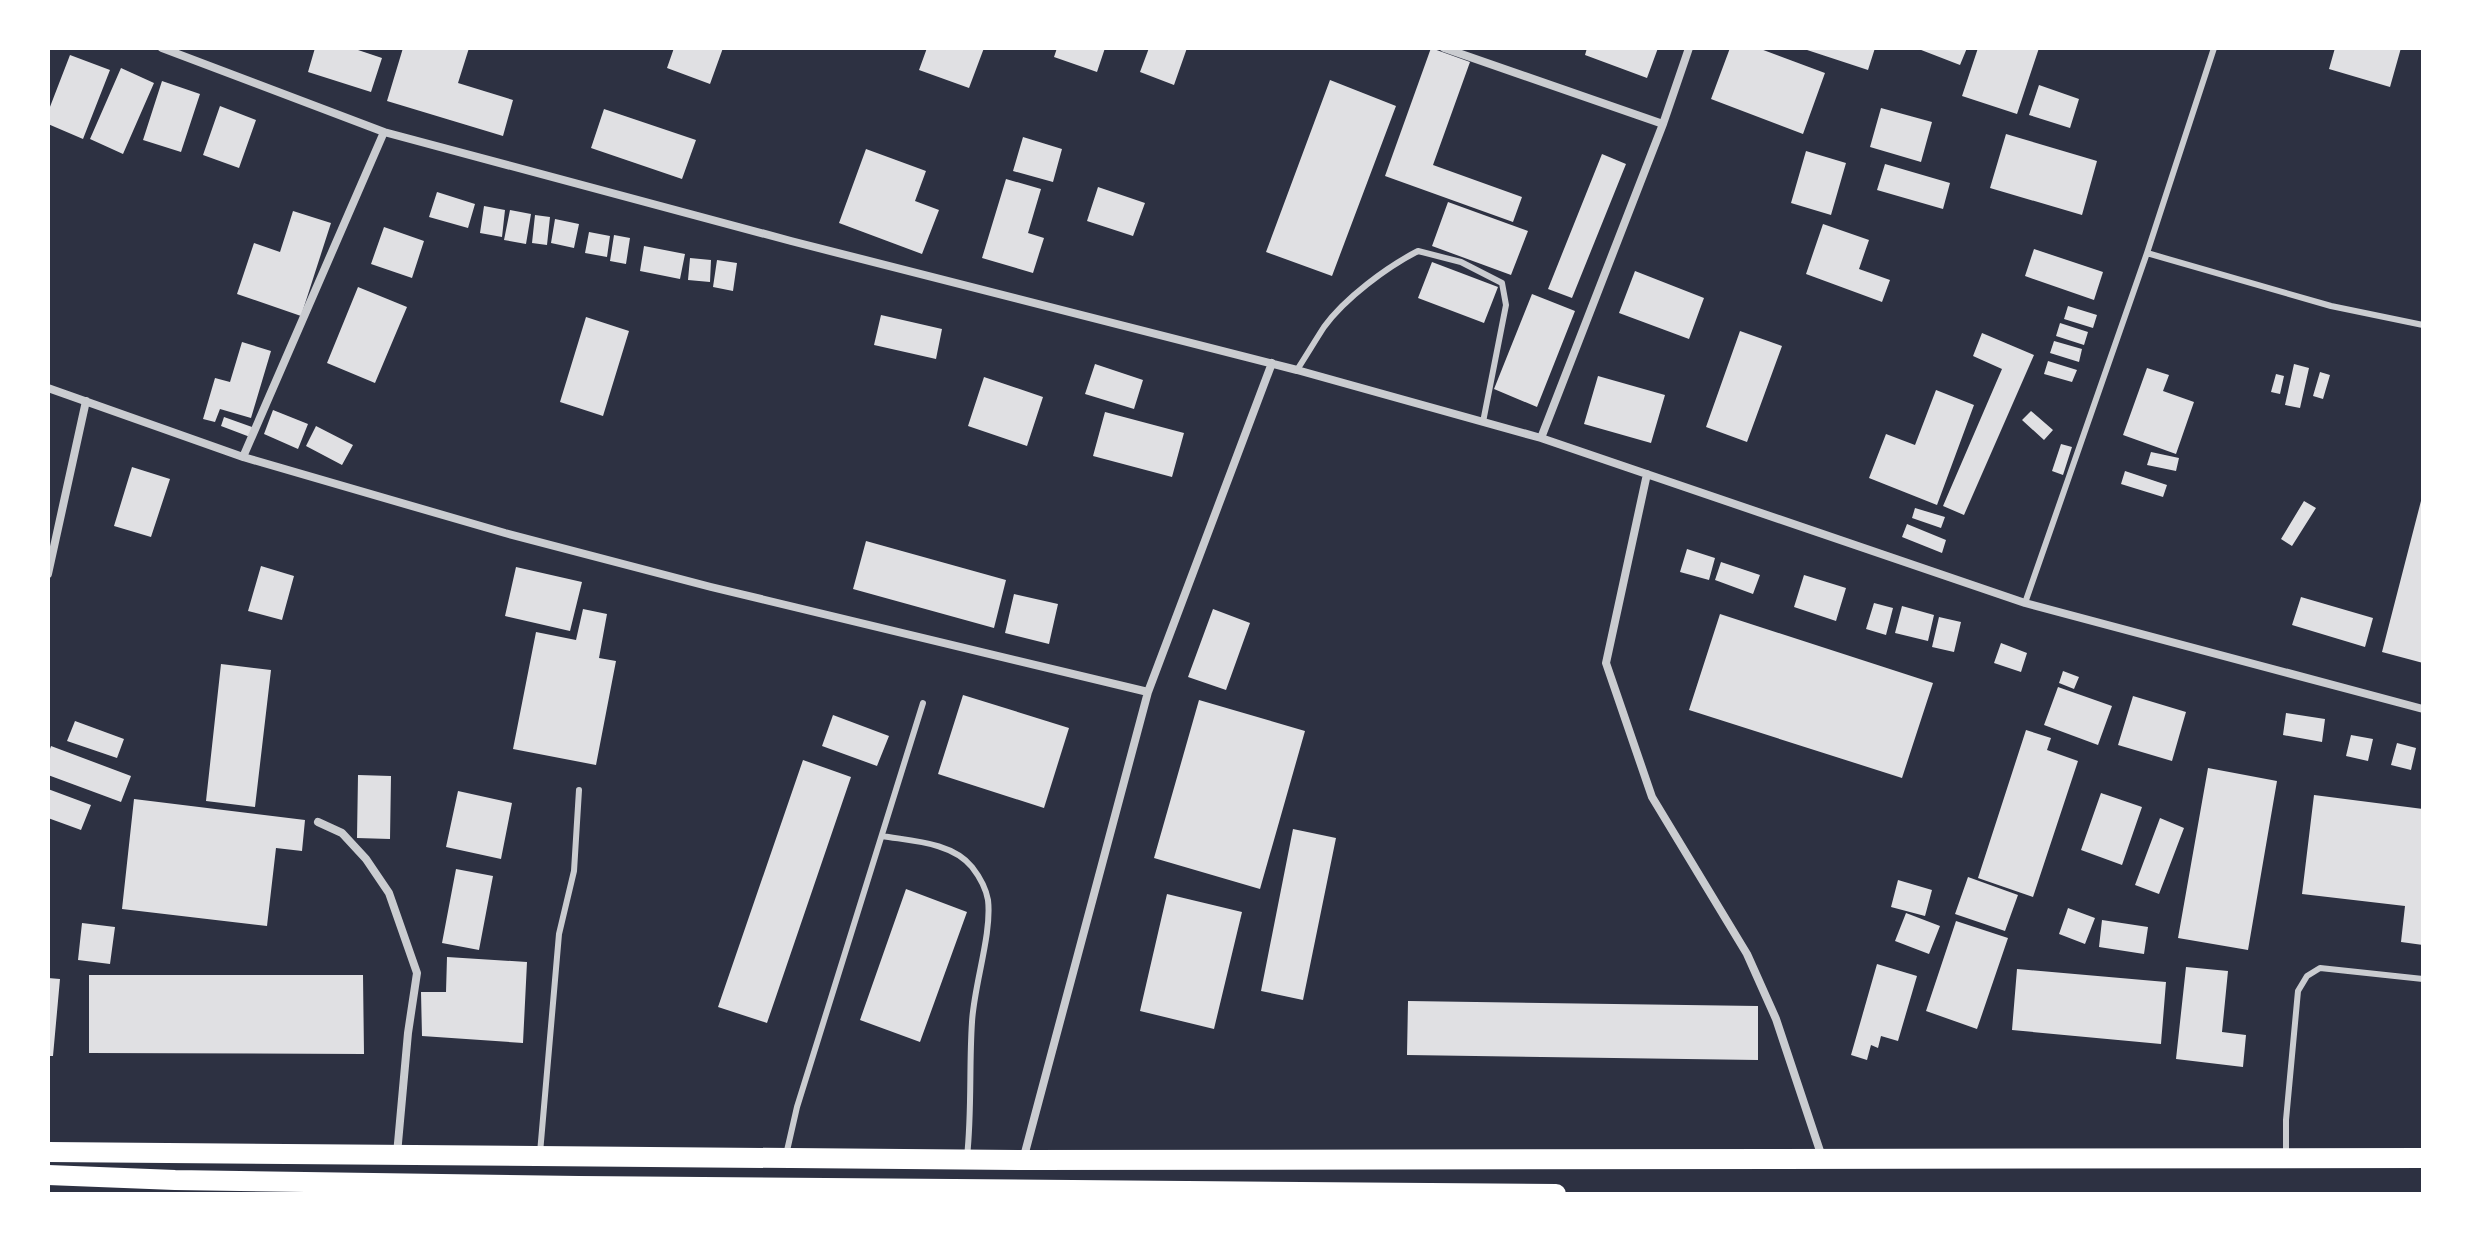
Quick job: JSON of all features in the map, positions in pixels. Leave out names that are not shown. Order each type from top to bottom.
[{"type":"main road","points":[[48,1152],[967,1160],[2423,1158]]},
{"type":"main road","points":[[48,1175],[579,1190],[1556,1194]]},
{"type":"street","points":[[162,48],[384,132],[806,245],[1272,363],[1541,438],[2025,603],[2423,709]]},
{"type":"street","points":[[1444,48],[1663,124]]},
{"type":"street","points":[[1541,438],[1663,124],[1689,48]]},
{"type":"street","points":[[243,457],[384,132]]},
{"type":"street","points":[[1022,1160],[1148,692],[1272,363]]},
{"type":"street","points":[[48,388],[243,457],[505,533],[711,587],[1148,692]]},
{"type":"street","points":[[48,574],[86,401]]},
{"type":"street","points":[[1647,474],[1606,663],[1652,797],[1747,954],[1776,1019],[1823,1158]]},
{"type":"street","points":[[318,822],[342,833],[366,859],[389,893],[417,973],[396,1155]]},
{"type":"lane","points":[[2025,603],[2147,253],[2214,48]]},
{"type":"lane","points":[[1297,370],[1326,324],[1395,263],[1418,251],[1461,262],[1502,283],[1506,305],[1483,422]]},
{"type":"lane","points":[[2147,253],[2331,306],[2423,325]]},
{"type":"lane","points":[[785,1158],[797,1107],[923,703]]},
{"type":"lane","points":[[540,1157],[559,934],[574,871],[579,790]]},
{"type":"lane","points":[[882,836],[942,848],[959,856],[972,867],[988,899],[988,925],[972,1021],[967,1160]]},
{"type":"lane","points":[[2286,1158],[2286,1120],[2298,991],[2307,976],[2320,968],[2423,979]]},
{"type":"building","points":[[315,48],[352,48],[382,58],[371,92],[308,72]]},
{"type":"building","points":[[403,48],[469,48],[458,83],[513,100],[503,136],[387,101]]},
{"type":"building","points":[[674,48],[723,48],[710,84],[667,68]]},
{"type":"building","points":[[927,48],[984,48],[969,88],[919,70]]},
{"type":"building","points":[[1057,48],[1105,48],[1097,72],[1054,57]]},
{"type":"building","points":[[1149,48],[1187,48],[1174,85],[1140,72]]},
{"type":"building","points":[[1431,48],[1470,62],[1433,165],[1522,197],[1513,222],[1385,176]]},
{"type":"building","points":[[1587,48],[1658,48],[1647,78],[1585,55]]},
{"type":"building","points":[[1730,48],[1758,48],[1825,73],[1803,134],[1711,99]]},
{"type":"building","points":[[1801,48],[1875,48],[1868,70]]},
{"type":"building","points":[[1916,48],[1967,48],[1960,65]]},
{"type":"building","points":[[1978,48],[2039,48],[2017,114],[1962,96]]},
{"type":"building","points":[[2335,48],[2401,48],[2390,87],[2329,69]]},
{"type":"building","points":[[70,55],[110,70],[83,139],[48,124],[48,112]]},
{"type":"building","points":[[121,68],[154,83],[123,154],[90,139]]},
{"type":"building","points":[[1330,80],[1396,106],[1332,276],[1266,252]]},
{"type":"building","points":[[162,81],[200,94],[181,152],[143,140]]},
{"type":"building","points":[[2039,85],[2079,99],[2070,128],[2029,115]]},
{"type":"building","points":[[220,106],[256,120],[239,168],[203,155]]},
{"type":"building","points":[[1881,108],[1932,122],[1921,162],[1870,147]]},
{"type":"building","points":[[604,109],[696,140],[682,179],[591,148]]},
{"type":"building","points":[[2006,134],[2097,161],[2082,215],[1990,188]]},
{"type":"building","points":[[1023,137],[1062,149],[1053,182],[1013,171]]},
{"type":"building","points":[[866,149],[926,171],[915,201],[939,210],[922,254],[839,223]]},
{"type":"building","points":[[1806,151],[1846,163],[1831,215],[1791,203]]},
{"type":"building","points":[[1602,154],[1626,164],[1572,298],[1548,289]]},
{"type":"building","points":[[1885,164],[1950,183],[1943,209],[1877,190]]},
{"type":"building","points":[[1006,179],[1041,189],[1028,233],[1044,238],[1033,273],[982,258]]},
{"type":"building","points":[[1098,187],[1145,203],[1133,236],[1087,221]]},
{"type":"building","points":[[437,192],[475,204],[468,228],[429,217]]},
{"type":"building","points":[[1448,202],[1528,231],[1511,275],[1432,246]]},
{"type":"building","points":[[484,206],[505,210],[502,237],[480,233]]},
{"type":"building","points":[[510,210],[531,214],[526,244],[504,240]]},
{"type":"building","points":[[293,211],[331,223],[301,316],[237,294],[254,243],[280,252]]},
{"type":"building","points":[[535,215],[550,217],[547,245],[532,243]]},
{"type":"building","points":[[555,219],[579,224],[574,248],[551,243]]},
{"type":"building","points":[[1823,224],[1869,240],[1859,269],[1890,280],[1882,302],[1806,274]]},
{"type":"building","points":[[384,227],[424,241],[412,278],[371,264]]},
{"type":"building","points":[[589,232],[610,236],[607,257],[585,253]]},
{"type":"building","points":[[614,235],[630,238],[626,264],[610,261]]},
{"type":"building","points":[[644,246],[685,254],[680,279],[640,271]]},
{"type":"building","points":[[2034,249],[2103,272],[2094,300],[2025,276]]},
{"type":"building","points":[[690,258],[711,260],[710,282],[688,280]]},
{"type":"building","points":[[717,260],[737,263],[733,291],[713,287]]},
{"type":"building","points":[[1432,262],[1498,287],[1484,323],[1418,298]]},
{"type":"building","points":[[1635,271],[1704,298],[1689,339],[1619,313]]},
{"type":"building","points":[[358,287],[407,307],[375,383],[327,363]]},
{"type":"building","points":[[1532,294],[1575,311],[1537,407],[1494,389]]},
{"type":"building","points":[[2068,306],[2097,315],[2093,328],[2064,319]]},
{"type":"building","points":[[881,315],[942,329],[936,359],[874,345]]},
{"type":"building","points":[[586,317],[629,331],[603,416],[560,402]]},
{"type":"building","points":[[2060,323],[2088,332],[2084,345],[2056,336]]},
{"type":"building","points":[[1740,331],[1782,346],[1747,442],[1706,427]]},
{"type":"building","points":[[1982,333],[2034,355],[1964,515],[1943,506],[2002,369],[1973,356]]},
{"type":"building","points":[[2054,341],[2082,349],[2079,362],[2050,353]]},
{"type":"building","points":[[242,342],[271,351],[251,418],[220,409],[215,422],[203,419],[215,378],[230,382]]},
{"type":"building","points":[[2048,361],[2077,370],[2072,382],[2044,374]]},
{"type":"building","points":[[1095,364],[1143,380],[1134,409],[1085,394]]},
{"type":"building","points":[[2294,364],[2309,368],[2300,408],[2285,405]]},
{"type":"building","points":[[2147,368],[2169,375],[2163,391],[2194,402],[2176,454],[2123,435]]},
{"type":"building","points":[[2320,372],[2330,375],[2323,399],[2313,396]]},
{"type":"building","points":[[2276,374],[2284,376],[2280,394],[2271,392]]},
{"type":"building","points":[[1598,376],[1665,395],[1651,443],[1584,424]]},
{"type":"building","points":[[984,377],[1043,397],[1027,446],[968,426]]},
{"type":"building","points":[[1936,390],[1974,405],[1937,505],[1869,478],[1886,434],[1915,445]]},
{"type":"building","points":[[273,410],[308,424],[298,449],[264,434]]},
{"type":"building","points":[[2031,411],[2053,430],[2044,440],[2022,420]]},
{"type":"building","points":[[1105,412],[1184,433],[1172,477],[1093,456]]},
{"type":"building","points":[[224,417],[252,427],[250,437],[221,426]]},
{"type":"building","points":[[316,426],[353,445],[342,465],[306,446]]},
{"type":"building","points":[[2061,444],[2072,447],[2063,475],[2052,471]]},
{"type":"building","points":[[2151,452],[2179,458],[2176,471],[2147,465]]},
{"type":"building","points":[[132,467],[170,479],[151,537],[114,526]]},
{"type":"building","points":[[2125,471],[2167,485],[2163,497],[2121,484]]},
{"type":"building","points":[[2423,497],[2423,663],[2382,652]]},
{"type":"building","points":[[2304,501],[2316,508],[2292,546],[2281,539]]},
{"type":"building","points":[[1915,508],[1945,517],[1941,528],[1912,518]]},
{"type":"building","points":[[1907,524],[1946,540],[1942,553],[1902,537]]},
{"type":"building","points":[[866,541],[1006,580],[994,628],[853,589]]},
{"type":"building","points":[[1687,549],[1715,558],[1709,580],[1680,572]]},
{"type":"building","points":[[1721,562],[1760,575],[1753,594],[1715,580]]},
{"type":"building","points":[[261,566],[294,576],[282,620],[248,611]]},
{"type":"building","points":[[516,567],[582,582],[570,631],[505,616]]},
{"type":"building","points":[[1804,575],[1846,588],[1836,621],[1794,607]]},
{"type":"building","points":[[1014,594],[1058,604],[1049,644],[1005,633]]},
{"type":"building","points":[[2301,597],[2373,618],[2365,647],[2292,625]]},
{"type":"building","points":[[1874,603],[1893,608],[1886,635],[1866,629]]},
{"type":"building","points":[[1902,606],[1934,615],[1928,641],[1895,633]]},
{"type":"building","points":[[583,609],[607,614],[599,658],[616,661],[596,765],[513,749],[536,632],[576,640]]},
{"type":"building","points":[[1213,609],[1250,623],[1226,690],[1188,677]]},
{"type":"building","points":[[1720,614],[1933,683],[1902,778],[1689,710]]},
{"type":"building","points":[[1939,617],[1961,622],[1954,652],[1932,647]]},
{"type":"building","points":[[2001,643],[2027,653],[2021,672],[1994,663]]},
{"type":"building","points":[[221,664],[271,670],[255,807],[206,801]]},
{"type":"building","points":[[2063,671],[2079,677],[2074,689],[2059,683]]},
{"type":"building","points":[[2058,687],[2112,706],[2098,745],[2044,725]]},
{"type":"building","points":[[963,695],[1069,728],[1044,808],[938,774]]},
{"type":"building","points":[[2133,696],[2186,712],[2172,761],[2118,745]]},
{"type":"building","points":[[1199,700],[1305,731],[1260,889],[1154,858]]},
{"type":"building","points":[[2286,713],[2325,719],[2322,742],[2283,735]]},
{"type":"building","points":[[833,715],[889,736],[877,766],[822,746]]},
{"type":"building","points":[[75,721],[124,739],[117,758],[67,741]]},
{"type":"building","points":[[2026,730],[2051,738],[2047,750],[2078,761],[2033,897],[1978,878]]},
{"type":"building","points":[[2351,735],[2373,739],[2368,761],[2346,756]]},
{"type":"building","points":[[2397,743],[2416,748],[2411,770],[2391,765]]},
{"type":"building","points":[[51,746],[131,776],[121,802],[48,775]]},
{"type":"building","points":[[803,760],[851,777],[767,1023],[718,1007]]},
{"type":"building","points":[[2208,768],[2277,781],[2248,950],[2178,938]]},
{"type":"building","points":[[358,775],[391,776],[390,839],[357,838]]},
{"type":"building","points":[[48,789],[91,805],[81,830],[48,818]]},
{"type":"building","points":[[458,791],[512,803],[501,859],[446,847]]},
{"type":"building","points":[[2101,793],[2142,807],[2122,865],[2081,850]]},
{"type":"building","points":[[2314,795],[2423,809],[2423,945],[2401,942],[2405,906],[2302,894]]},
{"type":"building","points":[[134,799],[305,820],[302,851],[276,848],[267,926],[122,909]]},
{"type":"building","points":[[2160,818],[2184,828],[2159,894],[2135,885]]},
{"type":"building","points":[[1293,829],[1336,838],[1303,1000],[1261,991]]},
{"type":"building","points":[[456,869],[493,876],[479,950],[442,943]]},
{"type":"building","points":[[1968,877],[2018,895],[2005,931],[1955,914]]},
{"type":"building","points":[[1898,880],[1932,890],[1925,916],[1891,907]]},
{"type":"building","points":[[906,889],[967,912],[920,1042],[860,1020]]},
{"type":"building","points":[[1167,894],[1242,912],[1214,1029],[1140,1011]]},
{"type":"building","points":[[2068,908],[2095,918],[2085,944],[2059,934]]},
{"type":"building","points":[[1906,913],[1940,926],[1929,954],[1895,941]]},
{"type":"building","points":[[2102,920],[2148,927],[2144,954],[2099,947]]},
{"type":"building","points":[[1956,921],[2008,938],[1977,1029],[1926,1011]]},
{"type":"building","points":[[82,923],[115,927],[110,964],[78,960]]},
{"type":"building","points":[[447,957],[527,962],[523,1043],[422,1036],[421,992],[446,992]]},
{"type":"building","points":[[1877,964],[1917,976],[1898,1041],[1881,1036],[1878,1048],[1871,1045],[1867,1060],[1851,1055]]},
{"type":"building","points":[[2186,967],[2228,971],[2222,1032],[2246,1035],[2243,1067],[2176,1059]]},
{"type":"building","points":[[2017,969],[2166,982],[2161,1044],[2012,1030]]},
{"type":"building","points":[[89,975],[363,975],[364,1054],[89,1053]]},
{"type":"building","points":[[48,978],[60,979],[53,1056],[48,1056]]},
{"type":"building","points":[[1408,1001],[1758,1006],[1758,1060],[1407,1055]]}]
